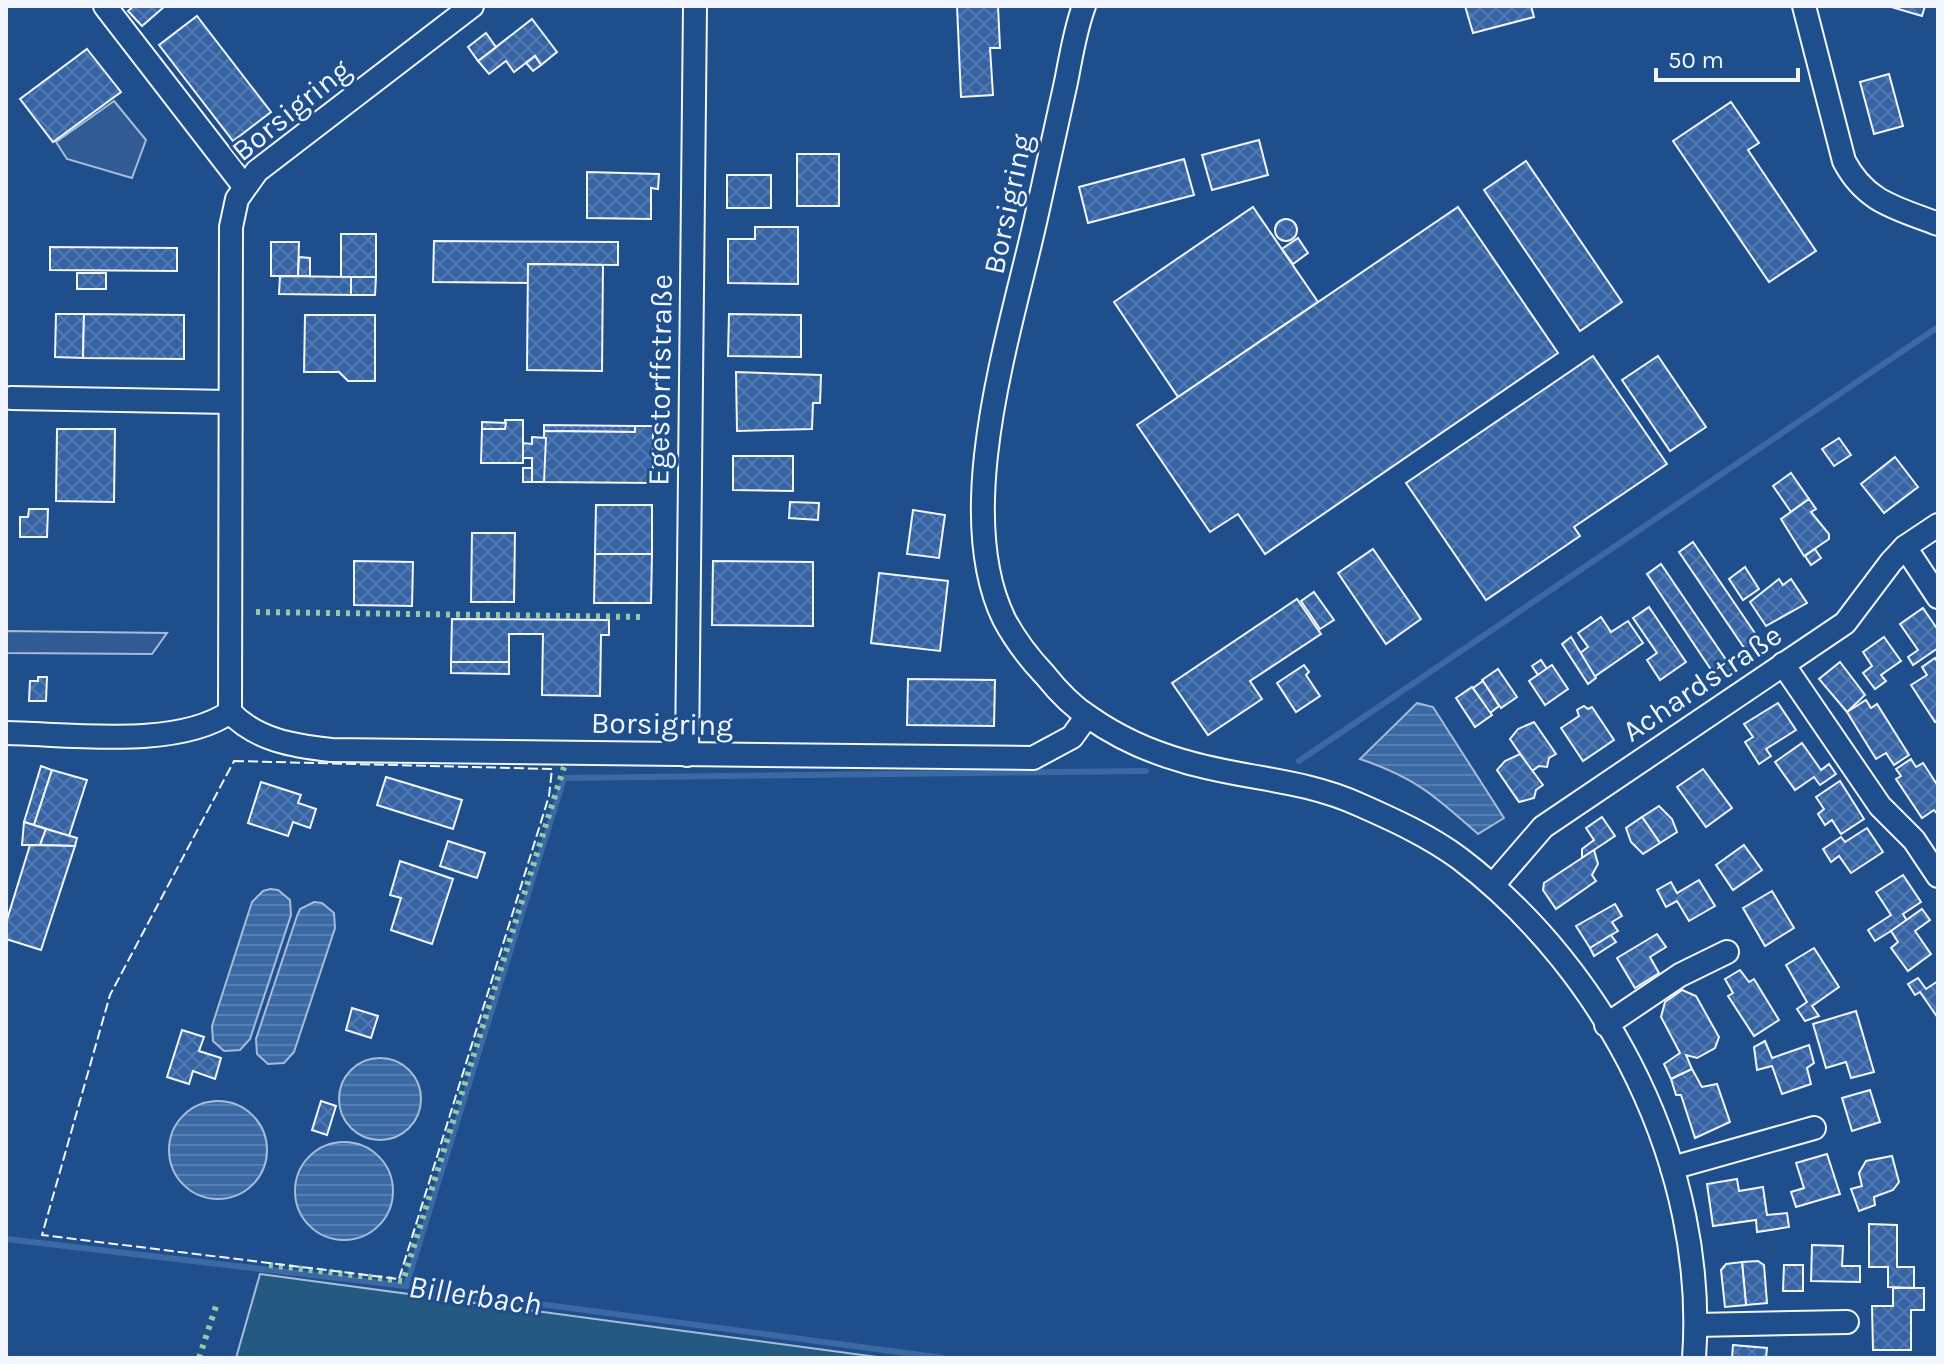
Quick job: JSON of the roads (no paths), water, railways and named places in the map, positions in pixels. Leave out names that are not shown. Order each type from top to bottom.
[{"type":"street","points":[[105,6],[244,186]]},
{"type":"street","name":"Borsigring","points":[[472,6],[257,171],[244,186],[231,227],[230,712],[244,725],[270,738],[331,750],[1033,758],[1050,752],[1072,737],[1087,716]]},
{"type":"street","name":"Egestorffstraße","points":[[687,755],[695,6]]},
{"type":"street","name":"Borsigring","points":[[1084,6],[987,436],[982,521],[1003,616],[1025,652],[1087,716],[1140,745],[1185,762],[1278,778],[1354,802],[1433,842],[1493,885],[1557,955],[1606,1025],[1656,1119],[1686,1220],[1696,1325],[1694,1358]]},
{"type":"street","points":[[1804,6],[1844,161],[1855,183],[1876,200],[1938,224]]},
{"type":"street","points":[[11,398],[230,402]]},
{"type":"street","name":"Achardstraße","points":[[1493,885],[1543,827],[1845,623],[1905,547],[1938,525]]},
{"type":"street","points":[[1905,547],[1938,597]]},
{"type":"street","points":[[1783,664],[1880,806],[1914,840],[1938,876]]},
{"type":"street","points":[[6,733],[166,734],[202,727],[230,712]]},
{"type":"street","points":[[1606,1025],[1680,975],[1727,952]]},
{"type":"street","points":[[1672,1168],[1814,1128]]},
{"type":"street","points":[[1696,1325],[1847,1322]]},
{"type":"waterway","points":[[1299,761],[1938,327]]},
{"type":"waterway","points":[[406,1286],[564,778],[1146,771]]},
{"type":"waterway","name":"Billerbach","points":[[6,1239],[406,1286],[943,1358]]}]
